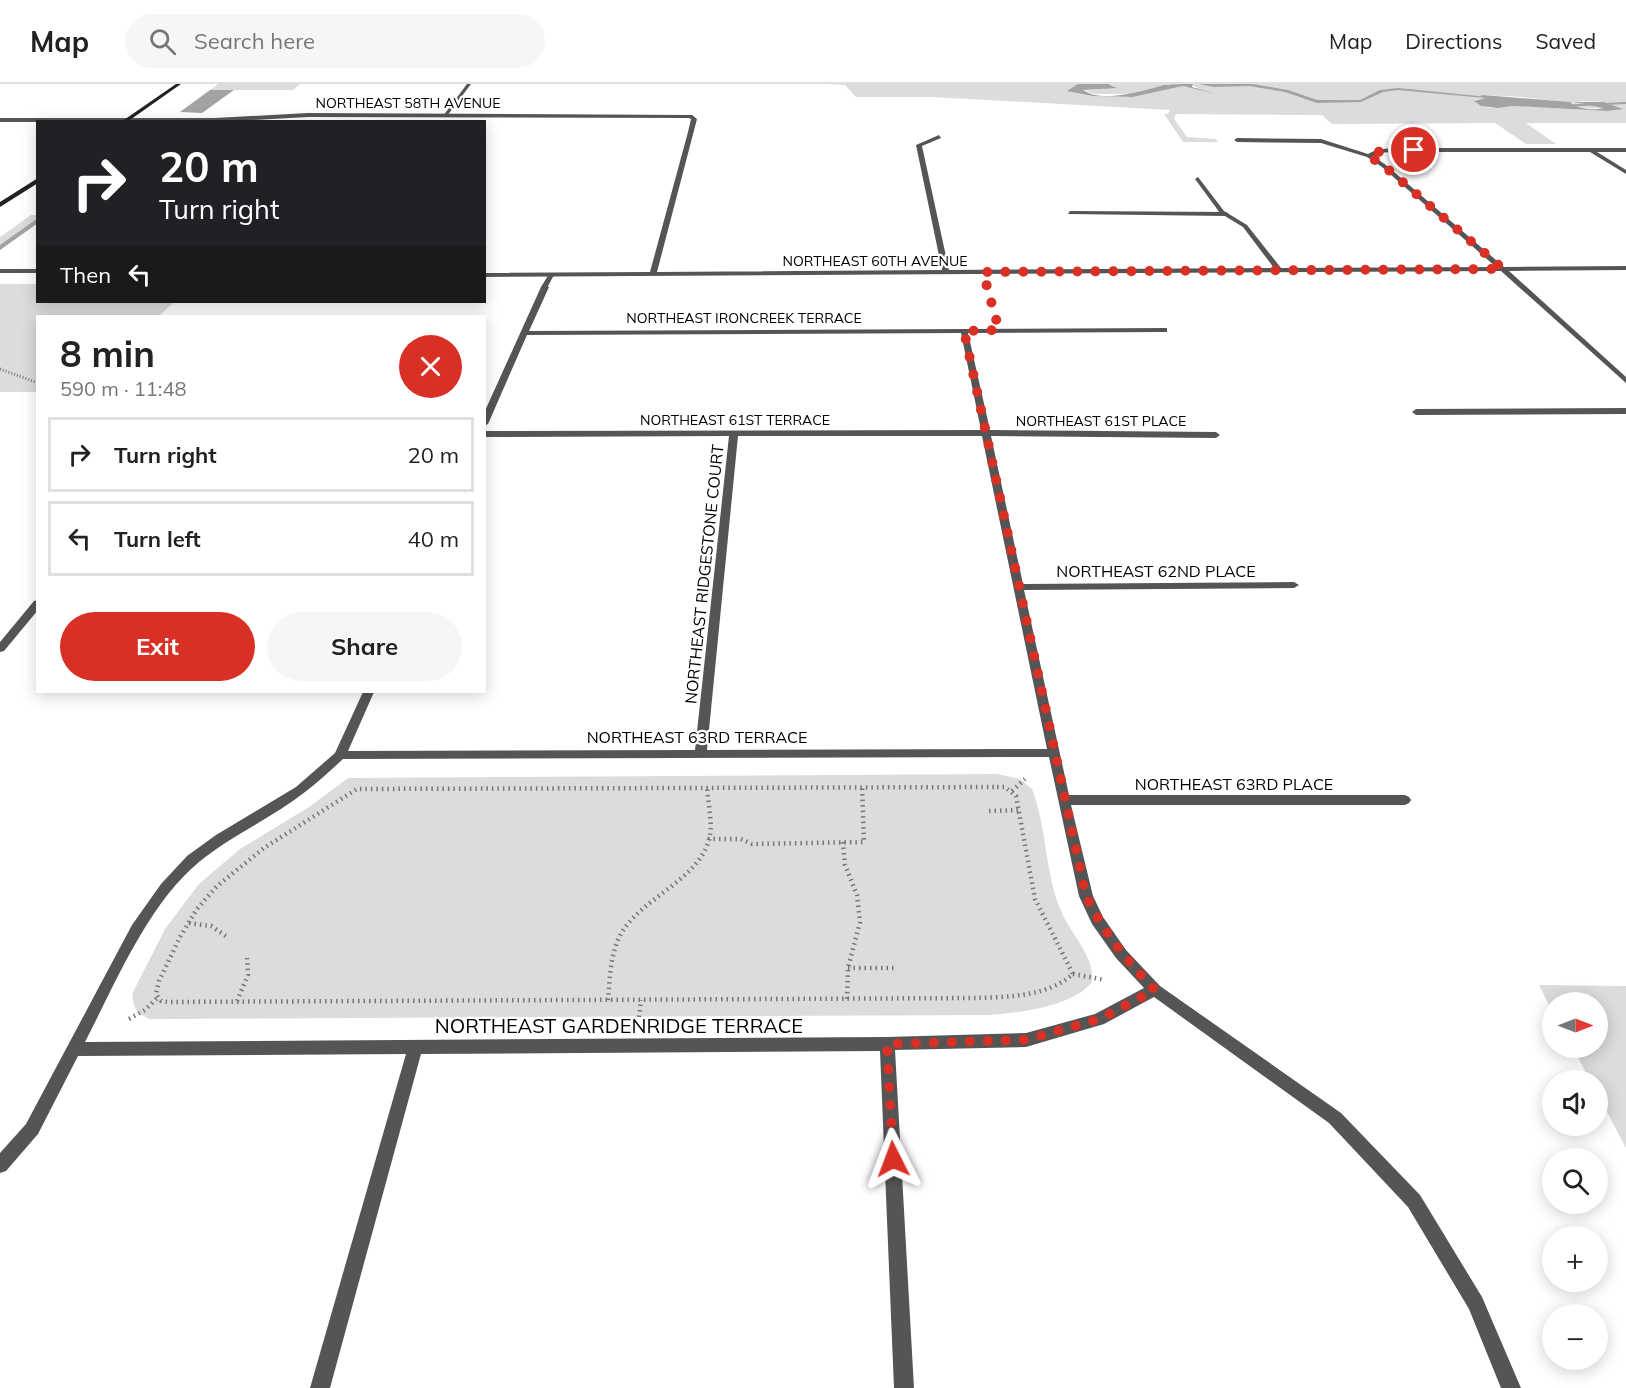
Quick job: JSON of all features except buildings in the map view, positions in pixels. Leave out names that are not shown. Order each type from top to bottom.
[{"type":"main road","points":[[125,120],[179,84]]},
{"type":"main road","points":[[0,205],[36,181]]},
{"type":"street","points":[[445,115],[469,84]]},
{"type":"street","name":"NORTHEAST 58TH AVENUE","points":[[215,120],[308,115],[690,116],[694,119],[691,132],[653,274]]},
{"type":"street","points":[[473,120],[477,115]]},
{"type":"street","name":"NORTHEAST 58TH AVENUE","points":[[0,120],[36,120]]},
{"type":"street","points":[[939,137],[919,145],[946,272]]},
{"type":"street","points":[[1237,140],[1321,141],[1369,156],[1384,166],[1503,269],[1626,381]]},
{"type":"street","points":[[1369,156],[1376,152],[1392,150],[1626,150]]},
{"type":"street","points":[[1591,150],[1626,172]]},
{"type":"street","points":[[1198,179],[1217,206],[1245,226],[1279,270]]},
{"type":"street","points":[[1070,213],[1226,214]]},
{"type":"street","name":"NORTHEAST 60TH AVENUE","points":[[486,275],[1626,268]]},
{"type":"street","points":[[0,271],[36,271]]},
{"type":"street","points":[[486,420],[551,275]]},
{"type":"street","name":"NORTHEAST IRONCREEK TERRACE","points":[[525,333],[1164,330]]},
{"type":"street","points":[[964,331],[1064,800],[1086,896],[1097,920],[1121,954],[1155,990],[1335,1118],[1414,1202],[1476,1303],[1511,1388]]},
{"type":"street","points":[[1416,412],[1626,411]]},
{"type":"street","name":"NORTHEAST RIDGESTONE COURT","points":[[700,753],[734,433]]},
{"type":"street","name":"NORTHEAST 61ST TERRACE","points":[[486,434],[986,433]]},
{"type":"street","name":"NORTHEAST 61ST PLACE","points":[[986,433],[1216,435]]},
{"type":"street","name":"NORTHEAST 62ND PLACE","points":[[1018,587],[1294,585]]},
{"type":"street","points":[[0,649],[36,605]]},
{"type":"street","points":[[0,1165],[32,1129],[137,929],[166,888],[192,860],[221,838],[300,790],[340,755],[368,693]]},
{"type":"street","name":"NORTHEAST 63RD TERRACE","points":[[340,755],[1055,753]]},
{"type":"street","name":"NORTHEAST 63RD PLACE","points":[[1064,800],[1405,800]]},
{"type":"street","name":"NORTHEAST GARDENRIDGE TERRACE","points":[[73,1049],[887,1044],[1026,1040],[1100,1019],[1155,990]]},
{"type":"street","points":[[887,1044],[904,1388]]},
{"type":"street","points":[[320,1388],[415,1048]]},
{"type":"path","points":[[0,369],[36,382]]},
{"type":"path","points":[[608,1000],[614,952],[621,934],[643,908],[690,868],[704,851],[708,839],[707,787]]},
{"type":"path","points":[[707,787],[1005,787],[1016,796],[1035,899],[1072,970],[1071,978],[1029,993],[992,997],[168,1002],[157,998],[156,989],[159,981],[189,922],[218,886],[248,859],[357,789],[707,787]]},
{"type":"path","points":[[708,839],[741,839],[752,844],[864,842],[862,787]]},
{"type":"path","points":[[989,811],[1019,810]]},
{"type":"path","points":[[843,842],[844,865],[857,895],[860,922],[848,968],[847,999]]},
{"type":"path","points":[[189,922],[210,926],[229,938]]},
{"type":"path","points":[[237,1001],[249,974],[248,958]]},
{"type":"path","points":[[848,968],[897,968]]},
{"type":"shaded area","points":[[218,84],[300,84],[293,90],[210,90]]},
{"type":"shaded area","points":[[827,84],[1078,84],[1088,95],[1133,97],[1183,86],[1199,89],[1191,84],[1626,84],[1626,123],[1526,123],[1556,144],[1526,144],[1495,123],[1332,124],[1322,115],[1176,114],[1174,119],[1187,137],[1216,139],[1218,142],[1183,142],[1164,114],[1168,114],[1170,110],[933,97],[856,97],[845,85]],"holes":[[[1483,95],[1573,103],[1574,107],[1584,109],[1603,108],[1600,105],[1582,104],[1580,101],[1604,102],[1621,108],[1607,111],[1513,106],[1490,108],[1481,106],[1475,100],[1486,98]]]},
{"type":"shaded area","points":[[1078,84],[1108,84],[1117,88],[1083,90],[1101,96],[1124,95],[1164,85],[1182,84],[1193,84],[1192,87],[1216,94],[1183,86],[1133,97],[1093,96],[1067,91]]},
{"type":"shaded area","points":[[1108,84],[1169,84],[1134,94],[1095,94],[1083,91],[1116,87]]},
{"type":"shaded area","points":[[210,90],[234,90],[202,113],[180,112]]},
{"type":"shaded area","points":[[1480,96],[1570,102],[1581,108],[1590,109],[1603,108],[1575,102],[1604,102],[1623,109],[1607,111],[1513,106],[1497,108],[1481,106],[1474,101],[1485,98]]},
{"type":"shaded area","points":[[31,215],[36,215],[36,224],[0,250],[0,237]]},
{"type":"shaded area","points":[[0,284],[36,284],[36,303],[173,303],[160,315],[36,315],[36,392],[0,392]]},
{"type":"shaded area","points":[[997,774],[1020,779],[1032,789],[1041,819],[1056,896],[1065,920],[1086,954],[1092,972],[1092,982],[1083,991],[1044,1007],[987,1015],[150,1019],[138,1012],[134,1005],[133,992],[165,929],[199,884],[240,849],[309,807],[348,778]]},
{"type":"shaded area","points":[[1539,985],[1626,986],[1626,1148],[1608,1114],[1608,1070],[1585,1070],[1578,1058],[1608,1058],[1608,992],[1542,992]]},
{"type":"waterway","points":[[1201,84],[1249,85],[1286,91],[1317,102],[1361,101],[1382,91],[1398,89],[1496,98]]},
{"type":"waterway","points":[[1558,105],[1626,103]]},
{"type":"waterway","points":[[0,248],[36,221]]},
{"type":"route","points":[[893,1159],[887,1044],[1026,1040],[1100,1019],[1155,990],[1121,954],[1097,920],[1086,896],[964,331],[999,330],[983,272],[1503,269],[1384,166],[1369,156],[1376,152],[1414,150]]}]
